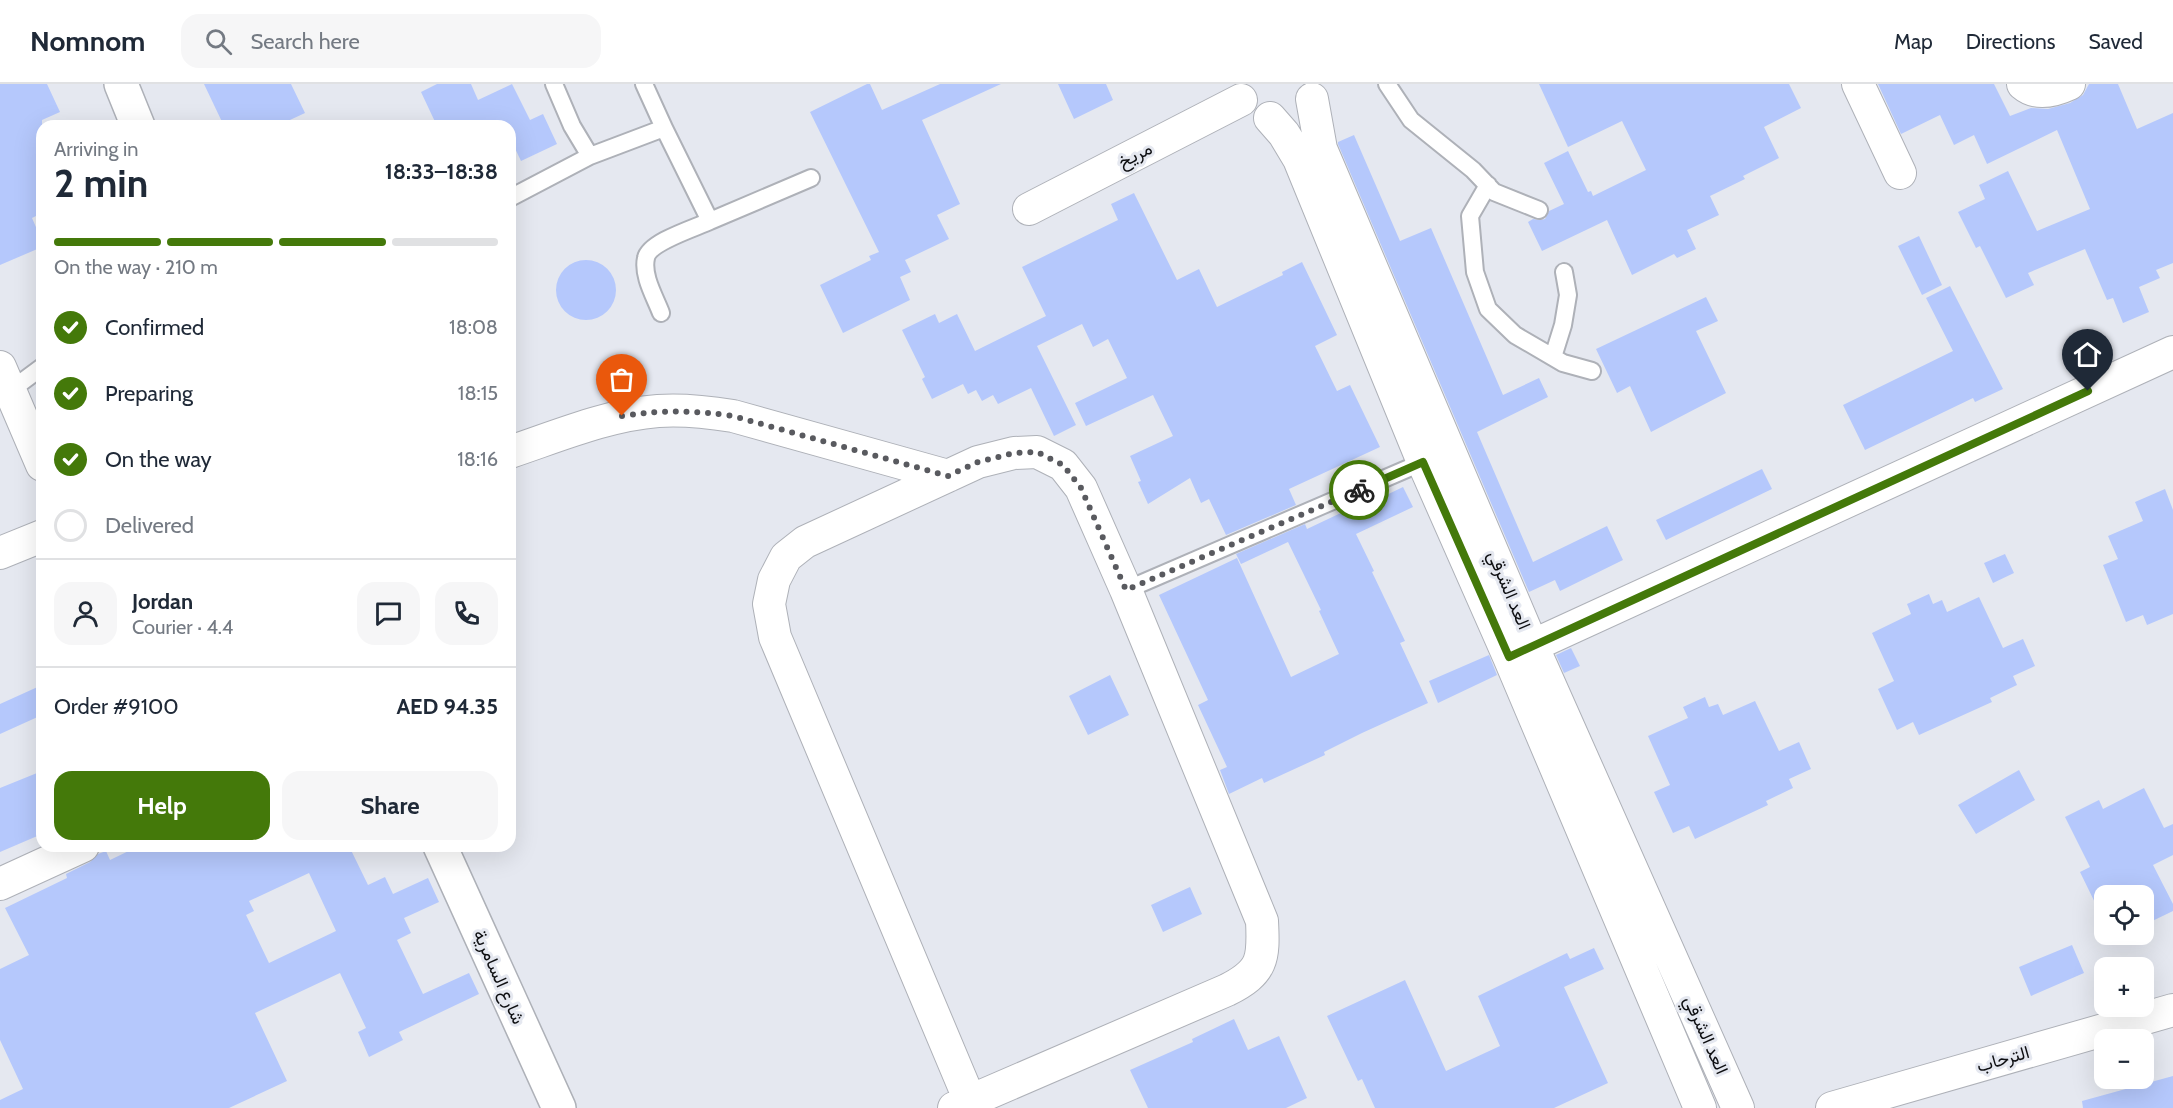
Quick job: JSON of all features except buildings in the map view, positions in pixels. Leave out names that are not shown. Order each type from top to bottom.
[{"type":"street","points":[[121,84],[136,120]]},
{"type":"street","points":[[1858,84],[1900,173]]},
{"type":"street","points":[[2023,84],[2037,92],[2049,91],[2069,84]]},
{"type":"street","points":[[1238,92],[1254,112],[1270,118],[1280,118],[1298,112],[1318,88]]},
{"type":"street","name":"العد الشرقي","points":[[1318,88],[1321,149],[1700,1108]]},
{"type":"street","name":"مريخ","points":[[1029,209],[1238,92]]},
{"type":"street","name":"العد الشرقي","points":[[1270,118],[1284,134],[1299,159],[1423,462],[1520,651],[1738,1108]]},
{"type":"street","points":[[1520,651],[2173,352]]},
{"type":"street","points":[[6,379],[36,451]]},
{"type":"street","points":[[516,450],[622,416],[659,411],[696,411],[733,416],[948,476]]},
{"type":"street","points":[[1037,452],[1063,465],[1081,488],[1126,590],[1262,921],[1263,945],[1258,966],[1246,981],[1227,990],[962,1105],[775,637],[769,604],[774,580],[786,557],[804,542],[978,462],[1014,453],[1037,452]]},
{"type":"street","points":[[0,553],[36,538]]},
{"type":"street","points":[[0,884],[71,852]]},
{"type":"street","name":"شارع السامرية","points":[[443,852],[559,1108]]},
{"type":"street","name":"الترحاب","points":[[1832,1108],[2173,1010]]},
{"type":"lane","points":[[554,84],[572,126],[590,156]]},
{"type":"lane","points":[[644,84],[710,221]]},
{"type":"lane","points":[[1387,84],[1411,120],[1473,170],[1494,192],[1539,210]]},
{"type":"lane","points":[[516,195],[590,156],[664,128]]},
{"type":"lane","points":[[661,313],[646,275],[646,257],[654,246],[811,178]]},
{"type":"lane","points":[[1488,185],[1470,216],[1475,272],[1488,309],[1515,335],[1563,363],[1592,371]]},
{"type":"lane","points":[[1553,357],[1563,325],[1568,295],[1564,272]]},
{"type":"lane","points":[[6,379],[36,369]]},
{"type":"lane","points":[[1126,590],[1423,462]]},
{"type":"way so far","points":[[622,416],[659,411],[696,411],[733,416],[948,476],[978,462],[1014,453],[1037,452],[1063,465],[1081,488],[1126,590],[1359,490]]},
{"type":"route","points":[[1359,490],[1423,462],[1509,657],[2088,391]]}]
